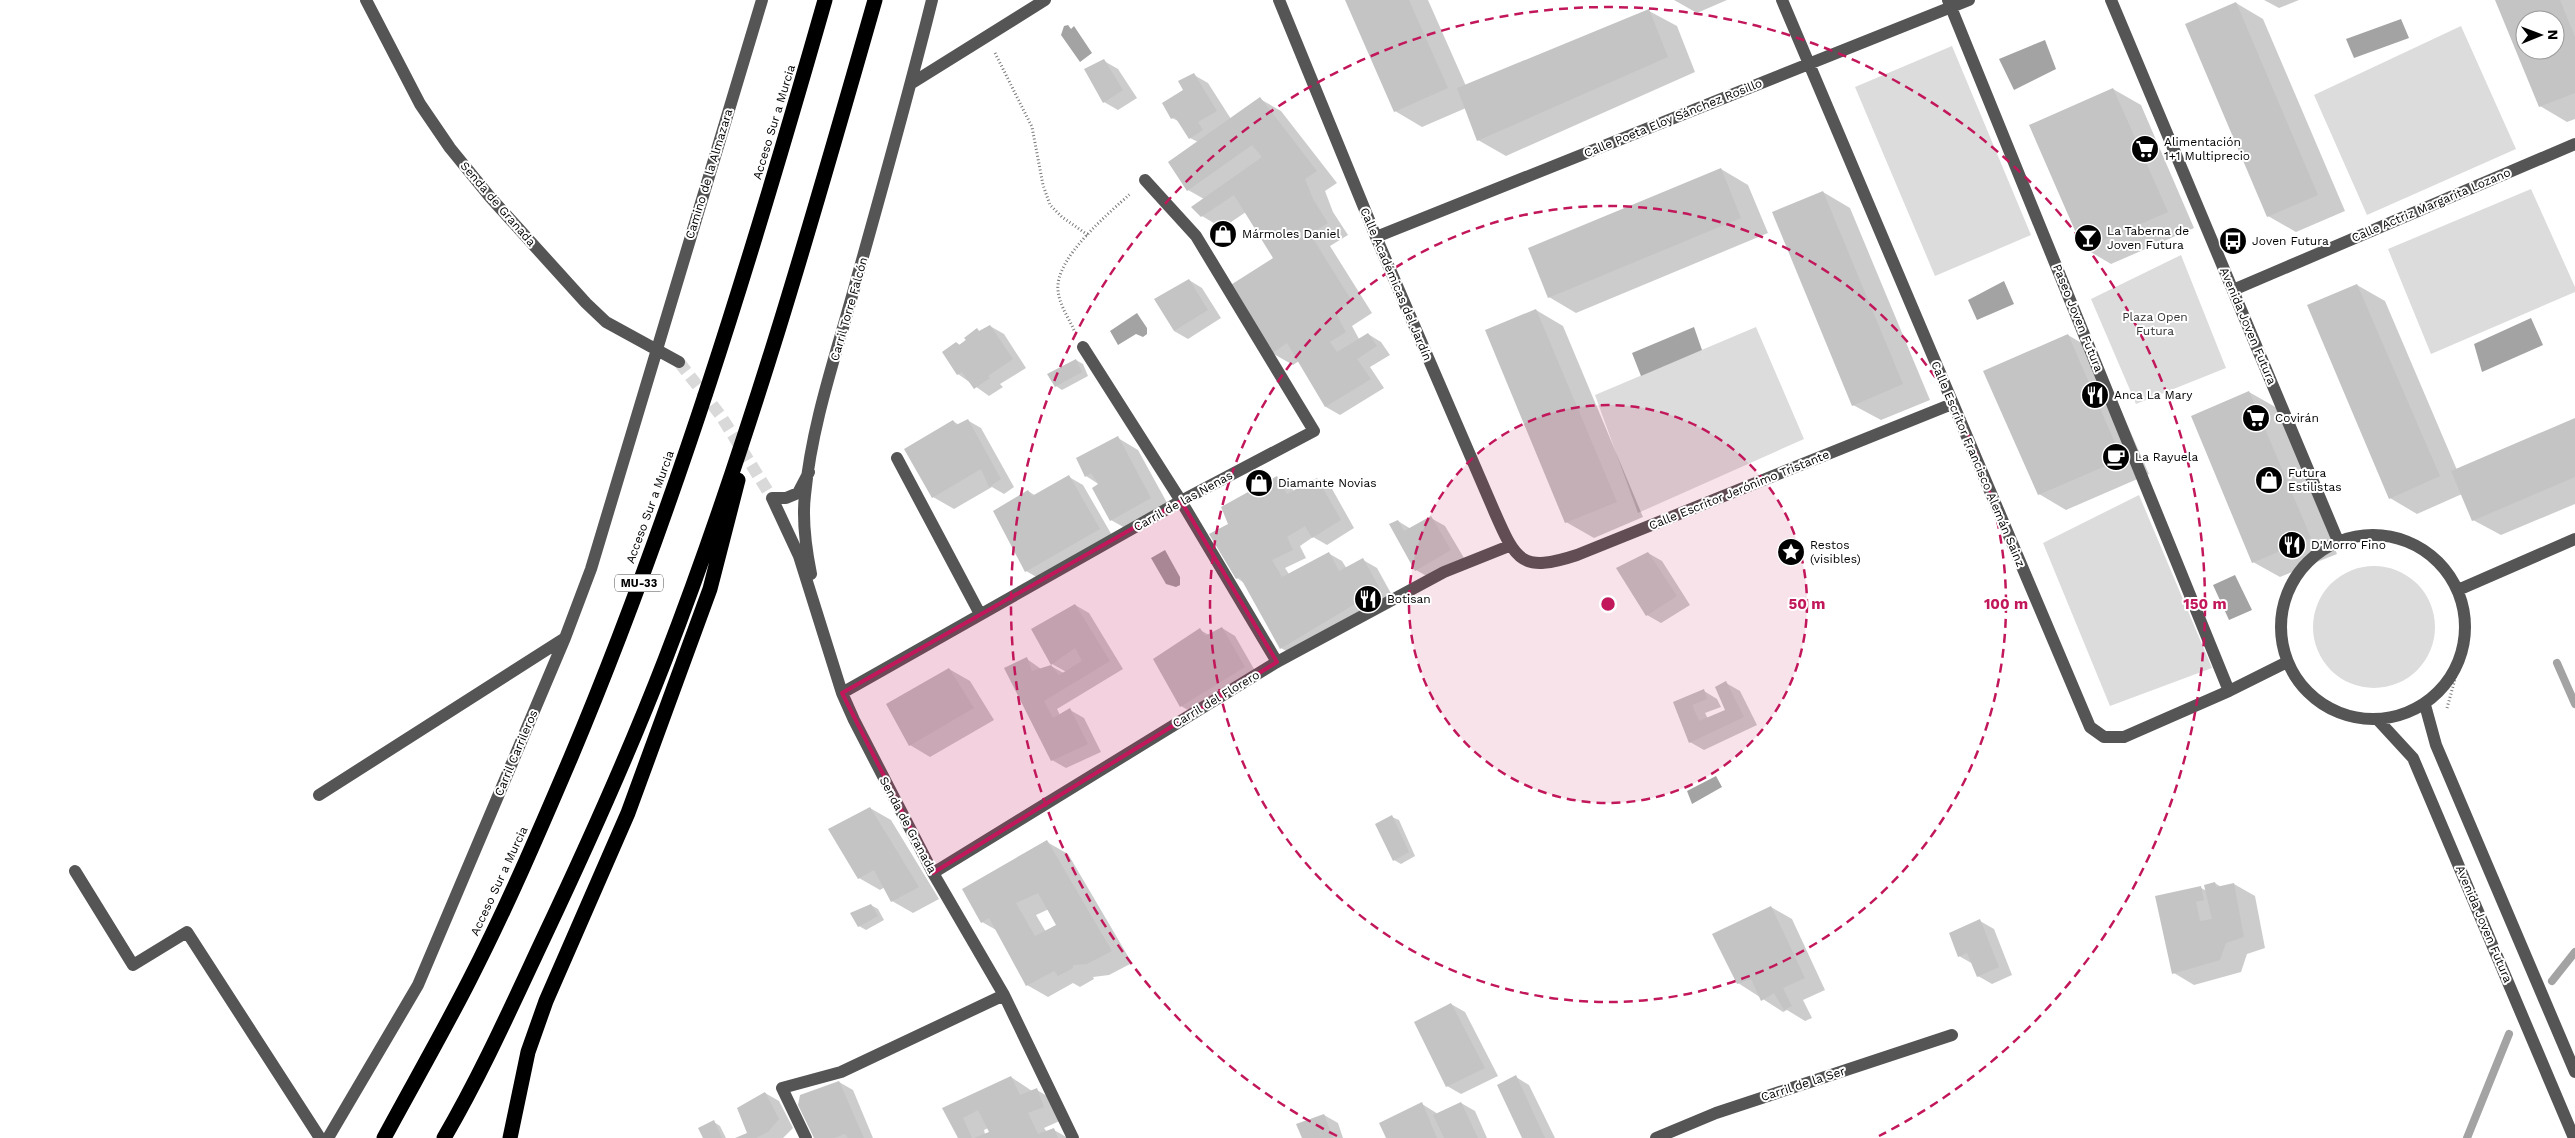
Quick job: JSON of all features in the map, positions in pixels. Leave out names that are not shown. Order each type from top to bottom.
[{"type":"highway","name":"Acceso Sur a Murcia","points":[[384,1138],[470,980],[567,766],[614,649],[657,536],[722,345],[826,0]]},
{"type":"highway","points":[[444,1138],[511,1007],[573,876],[665,659],[736,460],[875,0]]},
{"type":"highway","points":[[510,1138],[528,1052],[546,1001],[628,813],[710,589],[767,362]]},
{"type":"street","name":"Senda de Granada","points":[[366,0],[420,104],[450,148],[490,197],[592,310],[620,330],[679,362]]},
{"type":"street","name":"Camino de la Almazara","points":[[656,348],[762,0]]},
{"type":"street","name":"Carril Torre Falcón","points":[[820,623],[805,528],[804,496],[808,472],[824,396],[912,83],[932,0]]},
{"type":"street","points":[[912,83],[1045,0]]},
{"type":"street","name":"Calle Académicas del Jardín","points":[[1279,0],[1376,237],[1510,546],[1525,560]]},
{"type":"street","name":"Calle Escritor Francisco Alemán Sainz","points":[[1782,0],[2090,727],[2104,737],[2124,737],[2229,691],[2287,662]]},
{"type":"street","name":"Calle Poeta Eloy Sánchez Rosillo","points":[[1376,237],[1810,64],[1950,4],[1970,0]]},
{"type":"street","name":"Avenida Joven Futura","points":[[2111,0],[2338,542]]},
{"type":"street","name":"Paseo Joven Futura","points":[[1950,4],[2229,691]]},
{"type":"street","name":"Calle Actriz Margarita Lozano","points":[[2232,290],[2575,144]]},
{"type":"street","name":"Carril de las Nenas","points":[[842,693],[1181,501],[1314,431],[1196,236],[1145,180]]},
{"type":"street","points":[[1083,347],[1181,501],[1276,662]]},
{"type":"street","name":"Carril Carrileros","points":[[328,1138],[418,985],[565,638],[591,569],[656,348]]},
{"type":"street","name":"Calle Escritor Jerónimo Tristante","points":[[1525,560],[1539,564],[1577,556],[1952,404]]},
{"type":"street","points":[[897,458],[980,614]]},
{"type":"street","name":"Senda de Granada","points":[[808,472],[798,493],[786,498],[772,498],[798,556],[842,693],[887,786],[933,873],[1004,995],[1073,1138]]},
{"type":"street","points":[[2365,535],[2394,537],[2420,547],[2443,566],[2458,590],[2466,625],[2460,661],[2446,685],[2425,705],[2403,716],[2378,720],[2341,714],[2308,694],[2287,662],[2280,627],[2288,591],[2308,562],[2338,542],[2365,535]]},
{"type":"street","points":[[2458,590],[2575,539]]},
{"type":"street","name":"Carril del Florero","points":[[933,873],[1276,662],[1436,576],[1510,546]]},
{"type":"street","points":[[320,795],[565,638]]},
{"type":"street","name":"Avenida Joven Futura","points":[[2425,705],[2436,745],[2575,1072]]},
{"type":"street","name":"Avenida Joven Futura","points":[[2378,720],[2412,758],[2574,1138]]},
{"type":"street","points":[[75,871],[133,966],[187,932],[320,1138]]},
{"type":"street","points":[[804,1138],[782,1088],[841,1072],[1004,995]]},
{"type":"street","name":"Carril de la Ser","points":[[1656,1138],[1716,1113],[1952,1035]]},
{"type":"path","points":[[987,37],[1032,127],[1043,185],[1050,205],[1062,217],[1088,235]]},
{"type":"path","points":[[1083,347],[1062,305],[1058,290],[1060,276],[1067,261],[1088,235],[1145,180]]},
{"type":"highlighted area","points":[[1181,501],[1277,662],[933,873],[842,693]]},
{"type":"green space","points":[[2461,26],[2516,149],[2367,215],[2314,95]]},
{"type":"green space","points":[[1952,46],[2031,235],[1935,276],[1855,87]]},
{"type":"green space","points":[[2531,189],[2575,287],[2575,292],[2431,354],[2388,249]]},
{"type":"green space","name":"Plaza Open Futura","points":[[2181,255],[2226,368],[2136,404],[2091,299]]},
{"type":"green space","points":[[1756,327],[1804,439],[1638,513],[1595,395]]},
{"type":"green space","points":[[2139,495],[2212,668],[2110,706],[2043,543]]},
{"type":"green space","points":[[2374,566],[2397,570],[2417,584],[2431,604],[2435,627],[2431,650],[2417,670],[2397,684],[2374,688],[2351,684],[2331,670],[2317,650],[2313,627],[2317,604],[2331,584],[2351,570]]},
{"type":"shaded area","points":[[2401,19],[2409,38],[2354,58],[2346,39]]},
{"type":"shaded area","points":[[1068,25],[1071,29],[1074,26],[1092,53],[1080,62],[1061,35],[1064,26]]},
{"type":"shaded area","points":[[2045,40],[2056,69],[2014,90],[1999,59]]},
{"type":"shaded area","points":[[2004,281],[2014,304],[1977,320],[1968,300]]},
{"type":"shaded area","points":[[1137,313],[1147,328],[1147,334],[1143,337],[1136,334],[1118,345],[1110,331]]},
{"type":"shaded area","points":[[2531,318],[2543,345],[2482,372],[2474,344]]},
{"type":"shaded area","points":[[1694,327],[1702,350],[1641,376],[1632,353]]},
{"type":"shaded area","points":[[1165,550],[1180,577],[1180,585],[1176,587],[1166,584],[1151,558]]},
{"type":"shaded area","points":[[2235,575],[2252,610],[2229,620],[2213,585]]},
{"type":"shaded area","points":[[1716,776],[1722,787],[1692,804],[1687,791]]},
{"type":"building","points":[[1345,0],[1409,0],[1448,88],[1394,112]]},
{"type":"building","points":[[2495,0],[2560,0],[2564,10],[2515,10],[2515,49]]},
{"type":"building","points":[[2236,2],[2318,195],[2267,217],[2185,24]]},
{"type":"building","points":[[1649,9],[1668,57],[1477,141],[1457,88]]},
{"type":"building","points":[[2565,12],[2575,37],[2575,93],[2539,107],[2520,60],[2565,60]]},
{"type":"building","points":[[1104,59],[1123,90],[1103,103],[1084,69]]},
{"type":"building","points":[[1194,73],[1217,111],[1198,122],[1203,130],[1189,139],[1175,117],[1171,119],[1162,103],[1183,90],[1178,81]]},
{"type":"building","points":[[2113,88],[2168,212],[2083,249],[2029,125]]},
{"type":"building","points":[[1260,97],[1317,171],[1305,179],[1313,199],[1328,223],[1310,234],[1352,301],[1335,312],[1346,332],[1330,342],[1337,352],[1368,333],[1377,346],[1357,359],[1371,379],[1325,407],[1287,343],[1271,354],[1229,286],[1273,258],[1234,195],[1201,217],[1191,207],[1262,157],[1252,145],[1187,191],[1168,162]]},
{"type":"building","points":[[1721,168],[1741,218],[1548,298],[1528,248]]},
{"type":"building","points":[[1823,191],[1903,384],[1852,406],[1772,212]]},
{"type":"building","points":[[1189,279],[1208,310],[1174,331],[1154,299]]},
{"type":"building","points":[[2357,284],[2440,476],[2389,499],[2307,305]]},
{"type":"building","points":[[1536,309],[1617,502],[1565,523],[1485,330]]},
{"type":"building","points":[[990,325],[1013,359],[988,376],[990,378],[974,389],[962,372],[957,375],[942,352],[956,342],[959,345],[966,340],[964,338],[977,328],[979,331]]},
{"type":"building","points":[[2068,334],[2122,459],[2038,495],[1983,371]]},
{"type":"building","points":[[1076,359],[1082,372],[1055,387],[1047,374]]},
{"type":"building","points":[[2249,391],[2311,538],[2252,563],[2191,416]]},
{"type":"building","points":[[2575,418],[2575,477],[2472,521],[2451,471]]},
{"type":"building","points":[[968,419],[1001,479],[989,487],[981,469],[932,498],[904,449],[953,420],[956,425]]},
{"type":"building","points":[[1118,436],[1151,498],[1110,521],[1092,488],[1098,484],[1091,473],[1085,477],[1076,458]]},
{"type":"building","points":[[1069,475],[1100,529],[1025,572],[993,511],[1028,490],[1032,496]]},
{"type":"building","points":[[1277,476],[1287,494],[1317,478],[1341,520],[1312,538],[1305,526],[1287,537],[1293,550],[1272,560],[1282,577],[1329,552],[1339,571],[1363,558],[1380,589],[1280,649],[1240,577],[1236,579],[1209,534],[1228,524],[1221,507]]},
{"type":"building","points":[[1431,516],[1451,550],[1415,571],[1389,524],[1398,520],[1404,531]]},
{"type":"building","points":[[1648,552],[1677,596],[1646,616],[1616,568]]},
{"type":"building","points":[[1075,604],[1110,661],[1044,701],[1053,718],[1070,708],[1088,744],[1051,761],[1004,668],[1027,657],[1032,671],[1051,665],[1031,629]],"holes":[[[1075,648],[1082,661],[1059,675],[1051,665]]]},
{"type":"building","points":[[1222,627],[1245,667],[1180,707],[1153,659],[1200,628],[1205,636]]},
{"type":"building","points":[[949,668],[974,708],[909,746],[886,704]]},
{"type":"building","points":[[1726,681],[1744,717],[1689,743],[1673,702],[1704,689],[1707,699],[1692,705],[1699,721],[1725,710],[1715,687]]},
{"type":"building","points":[[870,807],[919,887],[891,902],[874,870],[858,879],[828,829]]},
{"type":"building","points":[[1392,815],[1409,852],[1393,861],[1375,824]]},
{"type":"building","points":[[1047,840],[1112,951],[1087,964],[1073,965],[1073,968],[1058,976],[1054,971],[1026,986],[989,918],[981,923],[962,889]],"holes":[[[1038,893],[1056,925],[1035,936],[1016,903]]]},
{"type":"building","points":[[2215,882],[2216,887],[2234,883],[2244,937],[2226,943],[2220,960],[2172,974],[2155,896],[2201,886],[2204,900],[2196,902],[2200,921],[2212,919],[2204,885]]},
{"type":"building","points":[[871,904],[878,916],[858,927],[850,913]]},
{"type":"building","points":[[1771,906],[1805,978],[1783,988],[1792,1006],[1784,1010],[1774,993],[1761,1001],[1751,979],[1737,984],[1712,934]]},
{"type":"building","points":[[1980,919],[1999,967],[1977,977],[1967,953],[1958,957],[1949,933]]},
{"type":"building","points":[[1451,1003],[1485,1068],[1446,1087],[1414,1022]]},
{"type":"building","points":[[1516,1075],[1545,1138],[1522,1138],[1497,1085]]},
{"type":"building","points":[[1011,1076],[1020,1095],[1037,1088],[1044,1107],[1028,1113],[1038,1134],[1054,1128],[1058,1138],[974,1138],[989,1132],[978,1110],[963,1118],[972,1138],[958,1138],[942,1108]]},
{"type":"building","points":[[839,1081],[864,1138],[848,1138],[845,1134],[834,1138],[814,1138],[798,1105],[800,1095]]},
{"type":"building","points":[[765,1092],[779,1119],[768,1132],[756,1138],[735,1138],[747,1133],[737,1108]]},
{"type":"building","points":[[1422,1102],[1437,1138],[1386,1138],[1379,1123]]},
{"type":"building","points":[[1461,1102],[1478,1138],[1444,1138],[1433,1115]]},
{"type":"building","points":[[1324,1114],[1333,1138],[1302,1138],[1296,1124]]},
{"type":"building","points":[[714,1120],[722,1138],[703,1138],[698,1128]]},
{"type":"waterway","points":[[2557,663],[2575,704]]},
{"type":"waterway","points":[[2552,981],[2575,952]]},
{"type":"waterway","points":[[2467,1138],[2509,1034]]},
{"type":"tunnel","points":[[679,362],[721,416],[772,498]]},
{"type":"place","name":"Alimentación 1+1 Multiprecio","points":[[2145,149]]},
{"type":"place","name":"Mármoles Daniel","points":[[1223,234]]},
{"type":"place","name":"La Taberna de Joven Futura","points":[[2088,238]]},
{"type":"place","name":"Joven Futura","points":[[2233,241]]},
{"type":"place","name":"Anca La Mary","points":[[2095,395]]},
{"type":"place","name":"Covirán","points":[[2256,418]]},
{"type":"place","name":"La Rayuela","points":[[2116,457]]},
{"type":"place","name":"Futura Estilistas","points":[[2269,480]]},
{"type":"place","name":"Diamante Novias","points":[[1259,483]]},
{"type":"place","name":"D'Morro Fino","points":[[2292,545]]},
{"type":"place","name":"Restos (visibles)","points":[[1791,552]]},
{"type":"place","name":"Botisan","points":[[1368,599]]}]
